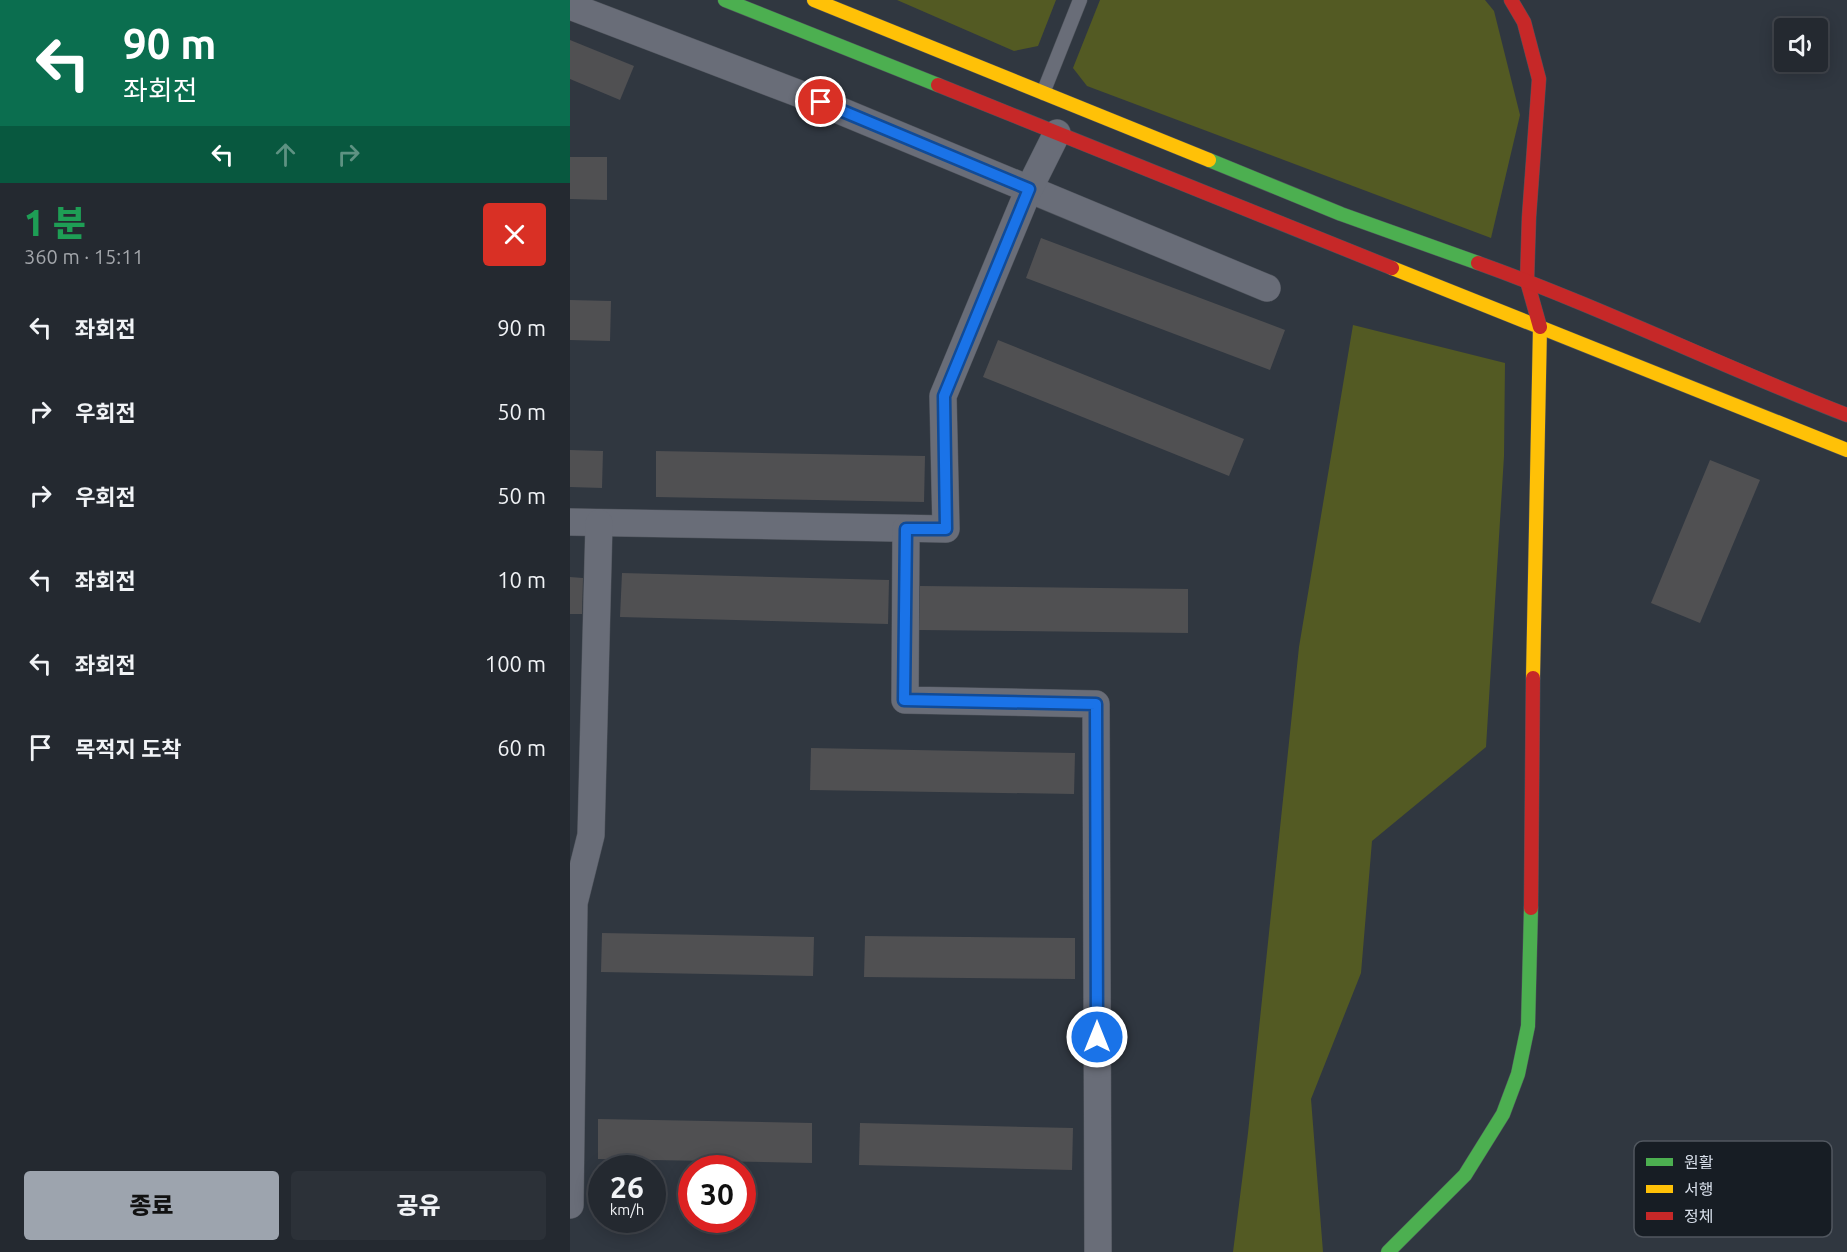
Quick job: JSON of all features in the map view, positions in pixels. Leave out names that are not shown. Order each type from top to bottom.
[{"type":"street","points":[[725,0],[1847,450]]},
{"type":"street","points":[[814,0],[1341,214],[1527,281],[1782,390],[1847,415]]},
{"type":"street","points":[[1388,1252],[1465,1175],[1472,1165],[1503,1114],[1518,1074],[1528,1026],[1540,327],[1527,281],[1539,79],[1524,22],[1511,0]]},
{"type":"street","points":[[570,6],[800,94],[1267,288]]},
{"type":"street","points":[[570,522],[946,529],[944,396],[1029,189],[1057,133]]},
{"type":"street","points":[[570,1205],[574,903],[591,835],[599,523]]},
{"type":"street","points":[[906,529],[904,700],[1096,704],[1098,1252]]},
{"type":"lane","points":[[1042,94],[1080,0]]},
{"type":"green space","points":[[897,0],[1056,0],[1038,46],[1014,51]]},
{"type":"green space","points":[[1100,0],[1485,0],[1494,11],[1520,115],[1491,238],[1087,86],[1073,68]]},
{"type":"green space","points":[[1353,325],[1505,363],[1504,456],[1486,747],[1372,841],[1361,973],[1311,1099],[1323,1252],[1233,1252],[1248,1133],[1299,647]]},
{"type":"building","points":[[570,40],[634,66],[620,100],[570,79]]},
{"type":"building","points":[[570,157],[607,157],[607,200],[570,199]]},
{"type":"building","points":[[1041,238],[1285,330],[1270,370],[1026,278]]},
{"type":"building","points":[[570,300],[611,301],[610,341],[570,340]]},
{"type":"building","points":[[998,340],[1244,439],[1229,476],[983,377]]},
{"type":"building","points":[[570,450],[603,451],[602,488],[570,487]]},
{"type":"building","points":[[656,451],[925,456],[924,502],[656,497]]},
{"type":"building","points":[[1710,460],[1760,480],[1700,623],[1651,603]]},
{"type":"building","points":[[622,573],[889,580],[888,624],[620,617]]},
{"type":"building","points":[[570,577],[583,578],[582,614],[570,614]]},
{"type":"building","points":[[920,586],[1188,589],[1188,633],[919,630]]},
{"type":"building","points":[[811,748],[1075,753],[1074,794],[810,790]]},
{"type":"building","points":[[602,933],[814,937],[813,976],[601,972]]},
{"type":"building","points":[[865,936],[1075,938],[1075,979],[864,977]]},
{"type":"building","points":[[598,1119],[812,1123],[812,1163],[756,1162],[756,1155],[678,1155],[678,1160],[666,1160],[666,1155],[598,1155]]},
{"type":"building","points":[[860,1123],[1073,1128],[1072,1170],[859,1165]]},
{"type":"traffic: fast","points":[[725,0],[938,85]]},
{"type":"traffic: fast","points":[[1209,160],[1341,214],[1478,263]]},
{"type":"traffic: fast","points":[[1388,1252],[1465,1175],[1503,1114],[1518,1074],[1528,1026],[1531,908]]},
{"type":"traffic: slow","points":[[814,0],[1209,160]]},
{"type":"traffic: slow","points":[[1392,268],[1847,450]]},
{"type":"traffic: slow","points":[[1533,678],[1540,327]]},
{"type":"traffic: jam","points":[[1511,0],[1524,22],[1539,79],[1527,281],[1540,327]]},
{"type":"traffic: jam","points":[[938,85],[1392,268]]},
{"type":"traffic: jam","points":[[1478,263],[1525,280],[1847,415]]},
{"type":"traffic: jam","points":[[1531,908],[1533,678]]},
{"type":"route","points":[[821,102],[1029,189],[944,396],[946,529],[906,529],[904,700],[1096,704],[1097,1037]]}]
